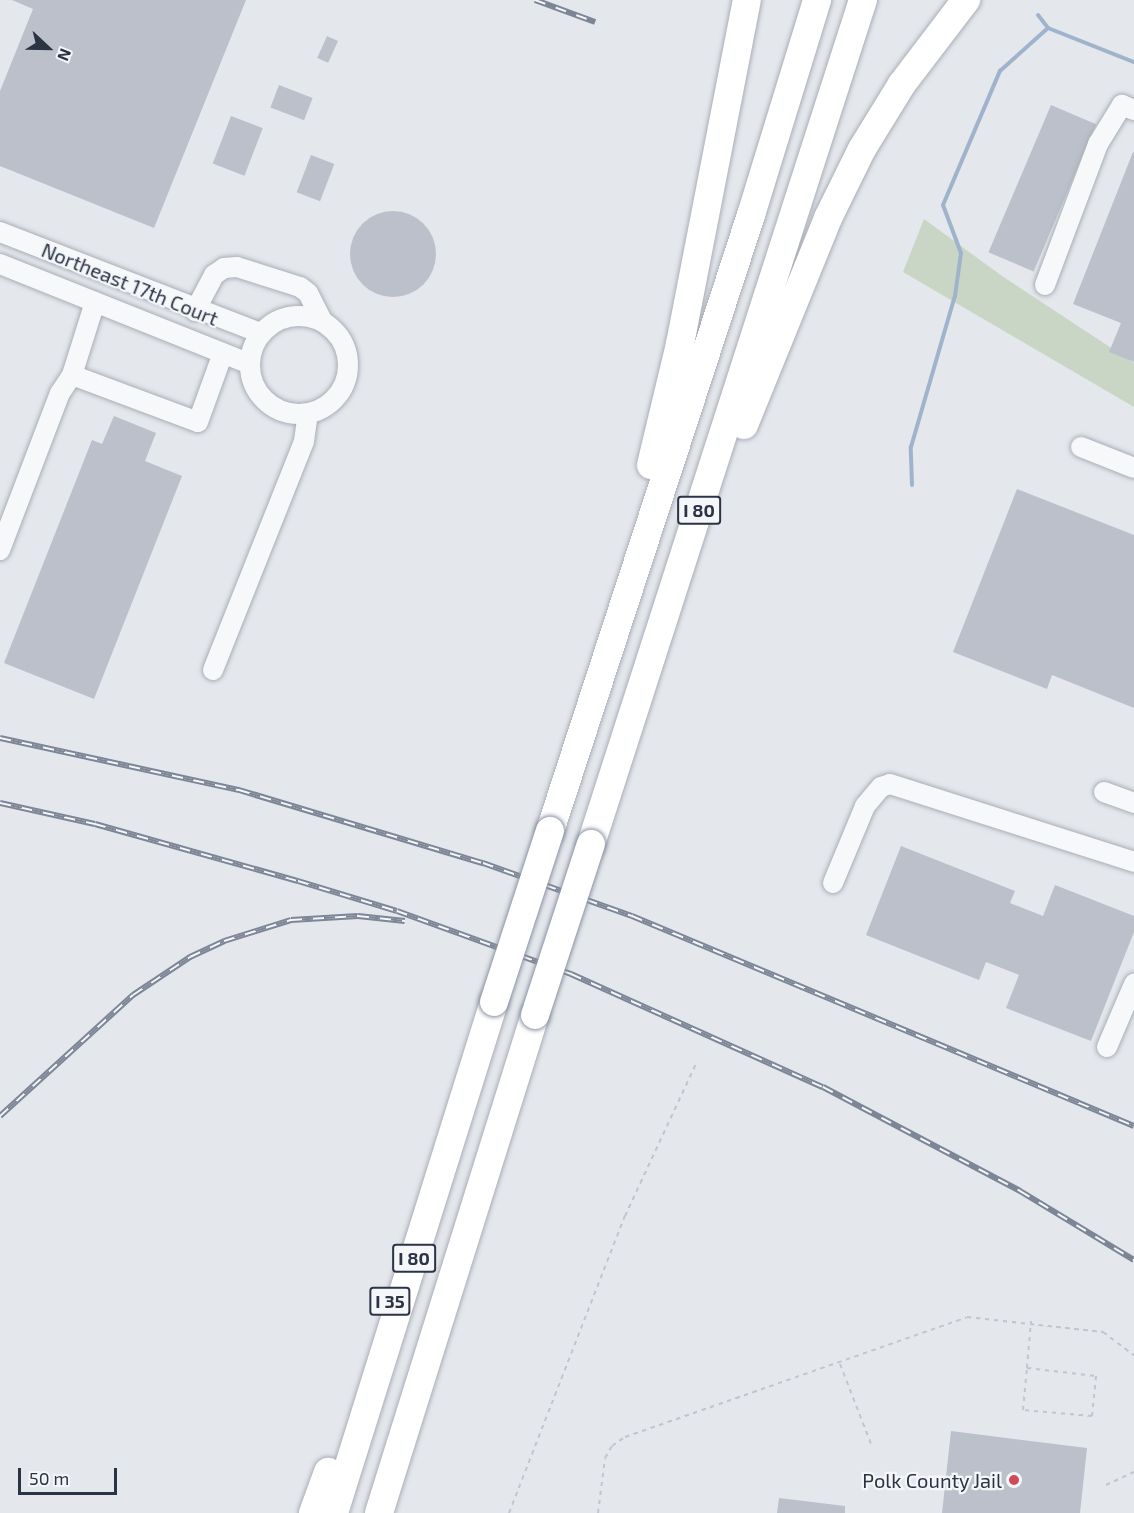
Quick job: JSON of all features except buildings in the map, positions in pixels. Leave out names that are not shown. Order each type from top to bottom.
[{"type":"highway","points":[[604,658],[680,344],[747,0]]},
{"type":"highway","name":"I 80","points":[[334,1513],[604,658],[752,215],[817,0]]},
{"type":"highway","name":"I 80","points":[[379,1513],[535,1015],[863,0]]},
{"type":"highway","points":[[611,784],[747,417],[815,252],[862,149],[902,84],[966,0]]},
{"type":"highway","name":"I 35","points":[[313,1513],[467,1089]]},
{"type":"street","points":[[1045,285],[1098,144],[1122,105],[1134,110]]},
{"type":"street","name":"Northeast 17th Court","points":[[0,232],[195,311],[261,333]]},
{"type":"street","name":"Northeast 17th Court","points":[[0,264],[250,364]]},
{"type":"street","points":[[195,311],[214,274],[224,268],[237,267],[300,287],[308,293],[322,321],[344,343],[348,373],[335,400],[308,414],[279,411],[267,403],[252,379],[250,364],[261,333],[290,316],[322,321]]},
{"type":"street","points":[[0,549],[60,393],[72,375],[95,302]]},
{"type":"street","points":[[72,375],[198,422],[223,353]]},
{"type":"street","points":[[213,670],[302,449],[308,414]]},
{"type":"street","points":[[1081,447],[1134,468]]},
{"type":"street","points":[[833,883],[865,806],[881,787],[890,784],[1134,862]]},
{"type":"street","points":[[1104,792],[1134,803]]},
{"type":"street","points":[[1107,1047],[1134,984]]},
{"type":"path","points":[[509,1513],[625,1216],[696,1064]]},
{"type":"path","points":[[598,1513],[605,1458],[612,1446],[625,1437],[840,1364],[968,1317],[1031,1321],[1103,1332],[1134,1355]]},
{"type":"path","points":[[1027,1368],[1096,1376],[1092,1416],[1023,1410],[1031,1321]]},
{"type":"path","points":[[840,1364],[871,1444]]},
{"type":"path","points":[[1106,1485],[1134,1472]]},
{"type":"green space","points":[[924,219],[1002,276],[1134,363],[1134,407],[903,272]]},
{"type":"waterway","points":[[1038,15],[1048,28],[1134,62]]},
{"type":"waterway","points":[[912,485],[911,447],[955,296],[961,253],[943,205],[1000,71],[1048,28]]},
{"type":"railway","points":[[535,0],[595,22]]},
{"type":"railway","points":[[0,738],[239,790],[483,863],[632,916],[1134,1126]]},
{"type":"railway","points":[[0,803],[95,824],[298,881],[397,911],[571,974],[823,1087],[1020,1191],[1134,1260]]},
{"type":"railway","points":[[0,1116],[133,995],[190,957],[224,941],[291,920],[358,916],[405,921]]},
{"type":"place","name":"Polk County Jail","points":[[1014,1480]]}]
